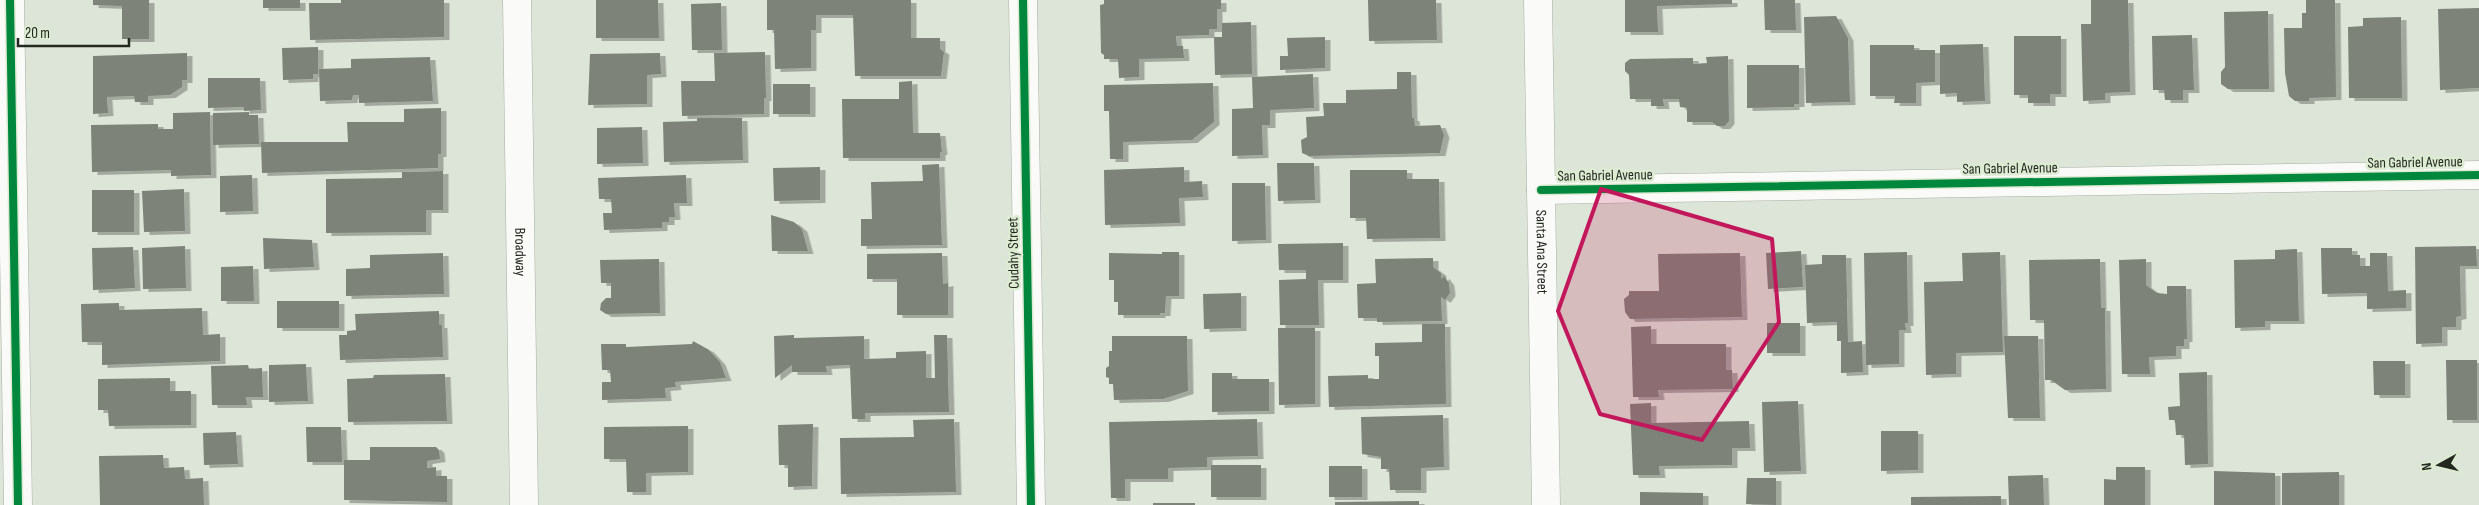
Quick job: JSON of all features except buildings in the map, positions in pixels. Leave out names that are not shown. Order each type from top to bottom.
[{"type":"street","points":[[10,0],[18,505]]},
{"type":"street","name":"Broadway","points":[[516,0],[524,505]]},
{"type":"street","name":"Cudahy Street","points":[[1023,0],[1030,505]]},
{"type":"street","name":"Santa Ana Street","points":[[1538,0],[1546,505]]},
{"type":"street","name":"San Gabriel Avenue","points":[[1541,190],[2479,175]]},
{"type":"highlighted area","points":[[1601,189],[1772,239],[1779,322],[1702,440],[1600,414],[1558,311]]},
{"type":"cycle path","points":[[10,0],[18,505]]},
{"type":"cycle path","points":[[1023,0],[1031,505]]},
{"type":"cycle path","points":[[1541,190],[2479,175]]}]
